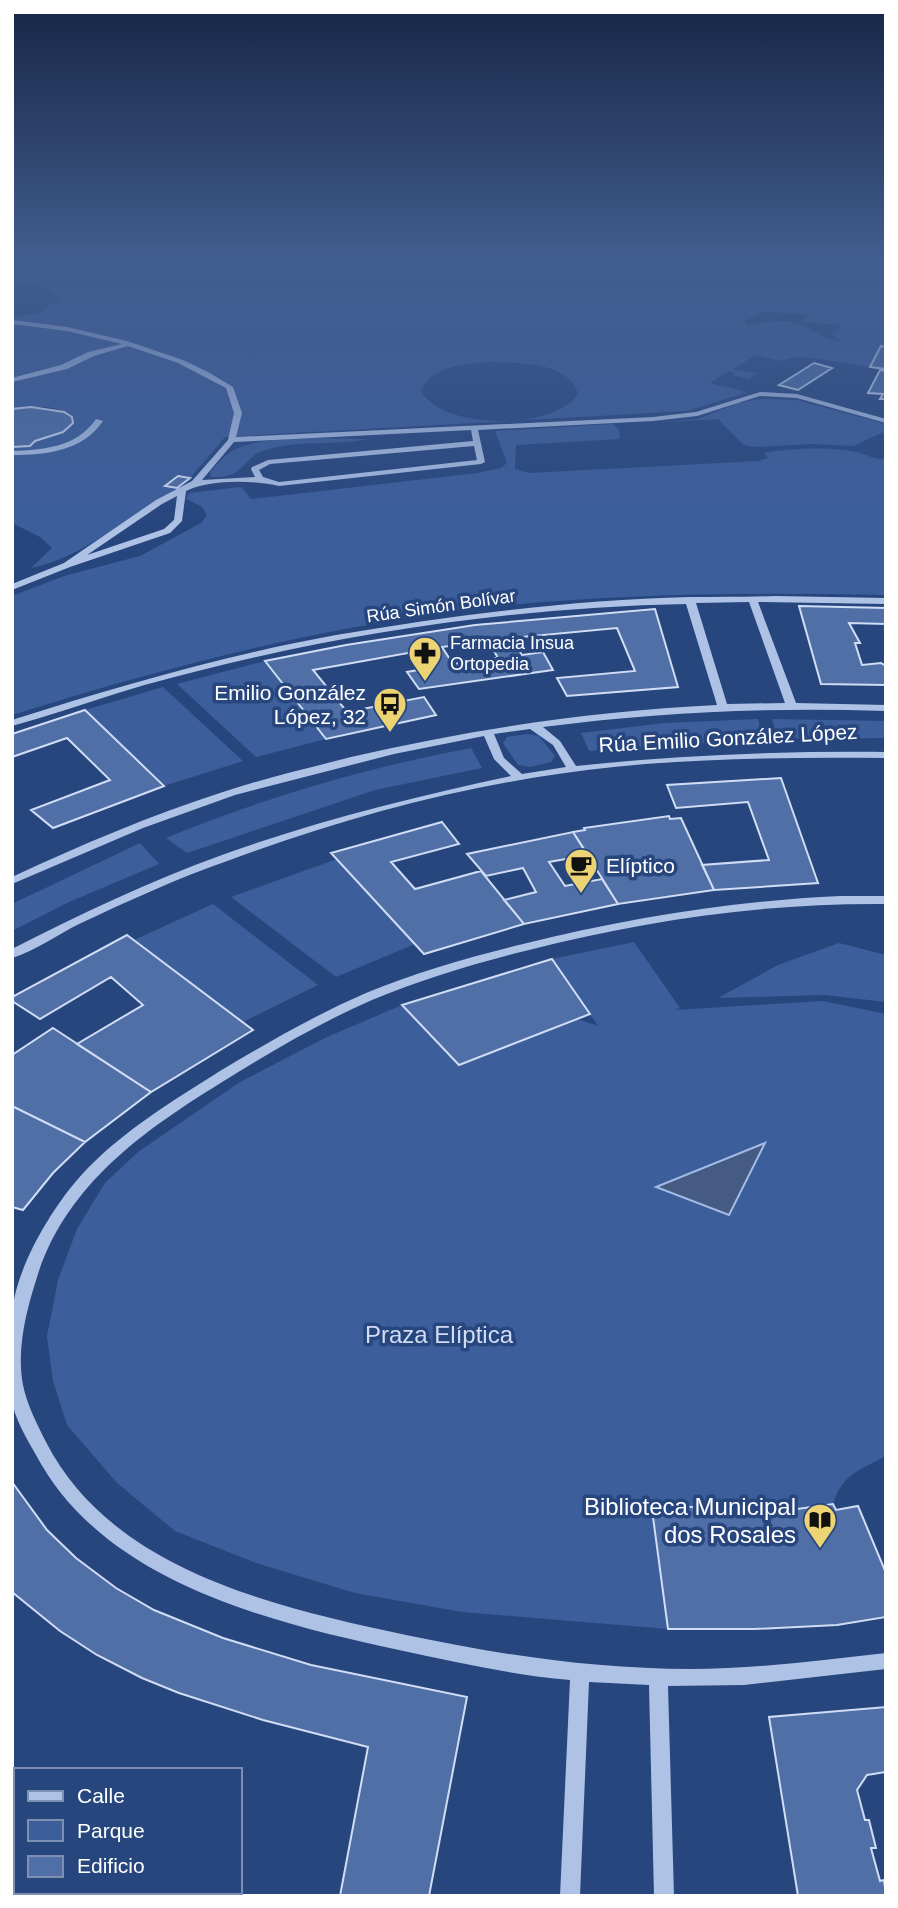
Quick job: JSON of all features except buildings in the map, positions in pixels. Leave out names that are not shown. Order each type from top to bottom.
[{"type":"street","points":[[12,380],[64,367],[114,348]]},
{"type":"street","points":[[67,565],[159,502],[195,482],[232,440],[238,412],[229,387],[201,369],[144,348]]},
{"type":"street","points":[[232,440],[680,416],[697,414],[760,394],[797,396],[886,421]]},
{"type":"street","points":[[12,453],[65,446],[87,436],[95,430],[99,421]]},
{"type":"street","points":[[195,482],[260,479],[279,484],[481,462],[474,428]]},
{"type":"street","points":[[260,479],[255,469],[268,462],[476,443]]},
{"type":"street","points":[[12,587],[167,531],[178,521],[182,489]]},
{"type":"street","name":"Rúa Simón Bolívar","points":[[12,723],[109,692],[292,645],[480,616],[690,600],[886,601]]},
{"type":"street","name":"Rúa Emilio González López","points":[[690,600],[723,708]]},
{"type":"street","name":"Rúa Emilio González López","points":[[753,600],[792,707]]},
{"type":"street","name":"Rúa Emilio González López","points":[[12,881],[132,828],[220,796],[395,749],[531,725],[723,708],[886,708]]},
{"type":"street","name":"Rúa Emilio González López","points":[[531,725],[548,733],[560,746],[572,769]]},
{"type":"street","points":[[488,731],[495,757],[506,770],[521,778]]},
{"type":"street","name":"Rúa Emilio González López","points":[[12,954],[183,873],[277,838],[392,805],[572,769],[712,758],[886,755]]},
{"type":"street","points":[[886,900],[827,900],[719,908],[609,925],[449,968],[348,1006],[260,1053],[183,1101],[106,1157],[66,1200],[29,1274],[16,1324],[14,1380],[28,1422],[47,1463],[81,1506],[141,1553],[219,1591],[318,1625],[504,1664],[657,1677],[740,1678],[886,1661]]},
{"type":"street","points":[[570,1896],[580,1671]]},
{"type":"street","points":[[657,1677],[664,1896]]},
{"type":"green space","points":[[12,348],[880,348],[870,367],[798,356],[782,361],[756,355],[732,370],[758,373],[748,379],[732,375],[735,373],[729,371],[710,383],[748,392],[687,411],[225,437],[190,478],[177,488],[70,555],[31,568],[52,548],[40,537],[12,523],[12,447],[28,447],[37,440],[63,432],[73,420],[61,410],[53,408],[12,409]],"holes":[[[491,362],[542,366],[565,376],[573,383],[578,394],[565,406],[547,415],[498,421],[473,419],[451,413],[433,404],[421,391],[433,376],[461,365]]]},
{"type":"green space","points":[[760,399],[797,400],[886,424],[886,431],[853,446],[811,444],[756,447],[744,445],[718,419],[653,423],[698,419],[738,403]]},
{"type":"green space","points":[[613,424],[619,430],[620,439],[516,445],[515,469],[529,473],[758,461],[768,458],[764,453],[808,449],[852,451],[879,459],[886,455],[886,595],[617,597],[456,611],[343,629],[232,653],[12,715],[12,596],[64,576],[140,556],[201,523],[207,515],[201,506],[186,499],[189,493],[241,487],[251,499],[477,473],[501,468],[507,463],[495,431]]},
{"type":"green space","points":[[299,438],[368,439],[276,447],[256,454],[231,475],[211,477],[210,472],[224,457],[247,445]]},
{"type":"green space","points":[[265,661],[326,739],[256,757],[177,684]]},
{"type":"green space","points":[[163,687],[243,761],[164,786],[85,710]]},
{"type":"green space","points":[[758,719],[763,739],[589,751],[581,733],[664,723]]},
{"type":"green space","points":[[772,719],[886,721],[886,738],[778,739]]},
{"type":"green space","points":[[528,734],[539,736],[555,756],[551,762],[530,767],[518,765],[503,743],[507,737]]},
{"type":"green space","points":[[471,748],[482,768],[375,790],[187,853],[166,838],[241,809],[316,785]]},
{"type":"green space","points":[[140,843],[159,864],[69,902],[12,931],[12,904]]},
{"type":"green space","points":[[337,859],[415,944],[336,977],[231,897]]},
{"type":"green space","points":[[213,904],[318,985],[243,1022],[134,940]]},
{"type":"green space","name":"Praza Elíptica","points":[[634,942],[680,1008],[675,1010],[823,1001],[886,1014],[886,1456],[847,1479],[833,1504],[768,1513],[740,1513],[651,1502],[668,1629],[462,1612],[355,1593],[256,1563],[175,1531],[117,1483],[67,1425],[53,1381],[47,1336],[58,1280],[77,1229],[105,1183],[138,1152],[240,1082],[327,1037],[402,1005],[459,1065],[577,1019],[598,1026],[552,959]]},
{"type":"green space","points":[[839,943],[886,955],[886,1002],[825,995],[718,998],[778,965]]},
{"type":"shaded area","points":[[765,1143],[729,1215],[656,1187]]},
{"type":"place","name":"Farmacia Insua Ortopedia","points":[[425,683]]},
{"type":"place","name":"Emilio González López, 32","points":[[390,734]]},
{"type":"place","name":"Elíptico","points":[[581,895]]},
{"type":"place","name":"Biblioteca Municipal dos Rosales","points":[[820,1550]]}]
